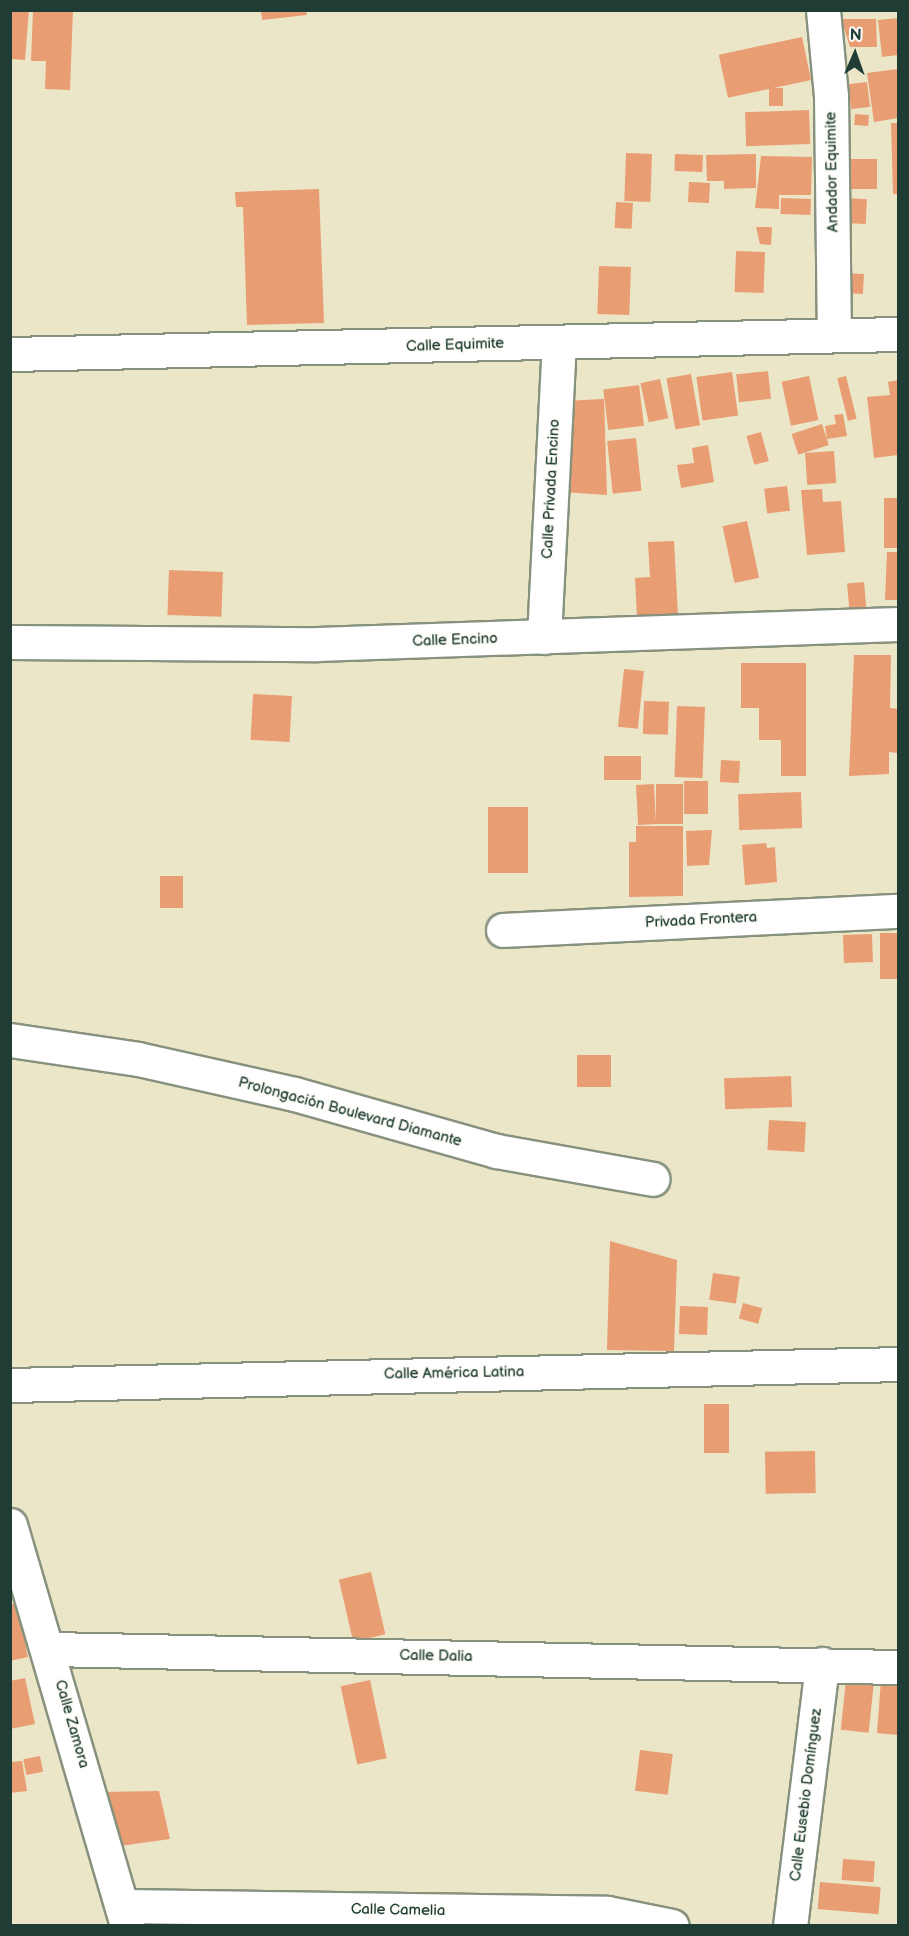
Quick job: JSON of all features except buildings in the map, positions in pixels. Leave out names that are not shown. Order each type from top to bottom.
[{"type":"street","name":"Andador Equimite","points":[[823,10],[831,96],[834,333]]},
{"type":"street","name":"Calle Equimite","points":[[10,354],[559,342],[834,333],[898,334]]},
{"type":"street","name":"Calle Privada Encino","points":[[544,637],[559,342]]},
{"type":"street","name":"Calle Encino","points":[[10,642],[317,644],[898,624]]},
{"type":"street","name":"Privada Frontera","points":[[503,930],[898,911]]},
{"type":"street","name":"Prolongación Boulevard Diamante","points":[[10,1040],[138,1059],[295,1094],[496,1151],[653,1179]]},
{"type":"street","name":"Calle América Latina","points":[[10,1384],[898,1364]]},
{"type":"street","name":"Calle Zamora","points":[[10,1525],[50,1649],[125,1916]]},
{"type":"street","name":"Calle Dalia","points":[[50,1649],[898,1667]]},
{"type":"street","name":"Calle Eusebio Domínguez","points":[[789,1926],[822,1664]]},
{"type":"street","name":"Calle Camelia","points":[[125,1916],[607,1913],[672,1926]]}]
